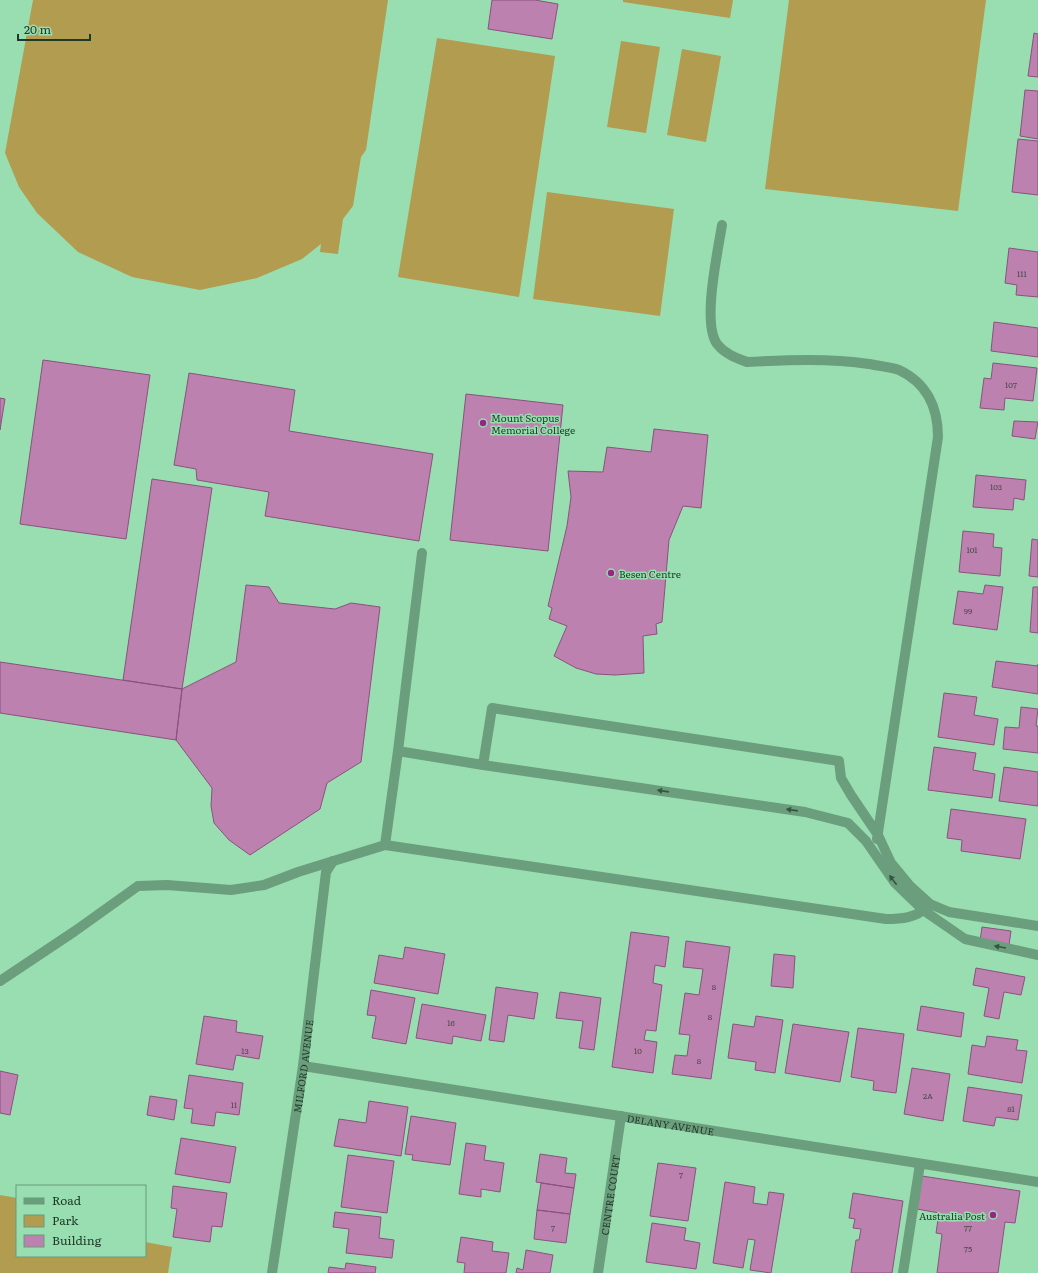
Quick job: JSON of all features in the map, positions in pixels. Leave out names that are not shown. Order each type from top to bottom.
[{"type":"street","points":[[722,225],[711,300],[710,329],[717,345],[731,356],[747,362],[853,362],[899,370],[915,380],[927,391],[934,406],[938,420],[937,445],[878,835],[876,857]]},
{"type":"street","points":[[385,845],[422,553]]},
{"type":"street","points":[[483,765],[492,708],[839,761],[841,778],[850,795],[878,835],[891,863],[927,907],[949,912],[1038,926]]},
{"type":"street","points":[[398,751],[483,765],[805,812],[848,823],[866,841],[895,883],[927,907],[965,939],[1038,955]]},
{"type":"street","points":[[0,982],[138,886],[167,885],[231,890],[264,885],[385,845],[886,919],[904,919],[927,907]]},
{"type":"street","name":"MILFORD AVENUE","points":[[272,1273],[303,1066],[326,872],[333,861]]},
{"type":"street","name":"DELANY AVENUE","points":[[303,1066],[1038,1182]]},
{"type":"street","name":"CENTRE COURT","points":[[598,1273],[621,1116]]},
{"type":"street","points":[[903,1273],[920,1164]]},
{"type":"green space","points":[[33,0],[388,0],[366,150],[361,157],[353,206],[343,219],[338,254],[320,252],[321,244],[302,259],[257,278],[200,290],[132,277],[78,252],[37,213],[19,187],[5,153]]},
{"type":"green space","points":[[623,0],[733,0],[730,18],[623,2]]},
{"type":"green space","points":[[789,0],[986,0],[958,211],[765,189]]},
{"type":"green space","points":[[437,38],[555,56],[519,297],[398,277]]},
{"type":"green space","points":[[621,41],[660,47],[646,133],[607,127]]},
{"type":"green space","points":[[682,49],[721,56],[706,142],[667,135]]},
{"type":"green space","points":[[547,192],[674,209],[660,316],[533,299]]},
{"type":"green space","points":[[0,1195],[16,1198],[16,1257],[146,1257],[146,1242],[172,1247],[168,1273],[0,1273]]},
{"type":"building","points":[[492,0],[535,0],[558,4],[552,39],[488,29]]},
{"type":"building","points":[[1034,33],[1038,34],[1038,77],[1028,76]]},
{"type":"building","points":[[1025,90],[1038,91],[1038,139],[1020,136]]},
{"type":"building","points":[[1018,139],[1038,141],[1038,195],[1012,192]]},
{"type":"building","points":[[1009,248],[1038,252],[1038,297],[1016,295],[1017,285],[1005,283]]},
{"type":"building","points":[[994,322],[1038,328],[1038,357],[991,351]]},
{"type":"building","points":[[43,360],[150,375],[126,539],[20,524]]},
{"type":"building","points":[[993,363],[1037,368],[1033,401],[1005,398],[1004,410],[980,408],[984,378],[991,379]]},
{"type":"building","points":[[189,373],[295,390],[289,431],[433,454],[419,541],[265,516],[269,492],[197,480],[196,469],[174,465]]},
{"type":"building","points":[[466,394],[563,405],[548,551],[450,540]]},
{"type":"building","points":[[0,398],[5,399],[0,430]]},
{"type":"building","points":[[1014,421],[1038,422],[1035,439],[1012,436]]},
{"type":"building","name":"Besen Centre","points":[[654,429],[708,435],[701,508],[683,506],[669,540],[662,622],[656,624],[657,634],[643,636],[644,673],[615,675],[596,674],[576,668],[554,656],[567,626],[549,619],[552,608],[548,606],[567,526],[571,497],[568,471],[603,472],[607,447],[651,452]]},
{"type":"building","points":[[976,475],[1026,480],[1024,500],[1014,498],[1013,510],[973,507]]},
{"type":"building","points":[[152,479],[212,488],[182,689],[123,680]]},
{"type":"building","points":[[963,531],[994,534],[993,547],[1002,548],[1000,576],[959,572]]},
{"type":"building","points":[[1032,539],[1038,540],[1038,577],[1029,576]]},
{"type":"building","points":[[246,585],[269,587],[279,603],[335,609],[351,603],[380,607],[361,762],[327,783],[320,809],[250,855],[229,840],[214,823],[211,806],[212,788],[176,740],[182,689],[236,662]]},
{"type":"building","points":[[985,585],[1003,587],[997,630],[953,624],[958,591],[983,594]]},
{"type":"building","points":[[1033,587],[1038,587],[1038,633],[1030,632]]},
{"type":"building","points":[[996,661],[1038,666],[1038,694],[992,687]]},
{"type":"building","points":[[0,662],[182,689],[176,740],[0,713]]},
{"type":"building","points":[[944,693],[977,697],[974,715],[998,719],[994,745],[938,737]]},
{"type":"building","points":[[1021,707],[1038,709],[1036,726],[1038,726],[1038,753],[1003,749],[1005,727],[1019,728]]},
{"type":"building","points":[[934,747],[976,753],[973,770],[995,774],[992,798],[928,790]]},
{"type":"building","points":[[1004,767],[1038,772],[1038,806],[999,801]]},
{"type":"building","points":[[951,809],[1026,819],[1020,859],[961,851],[962,840],[947,838]]},
{"type":"building","points":[[982,927],[1011,931],[1009,945],[980,941]]},
{"type":"building","points":[[631,932],[669,937],[665,967],[655,965],[653,983],[662,985],[656,1031],[646,1030],[644,1040],[657,1042],[653,1073],[612,1067]]},
{"type":"building","points":[[686,941],[730,947],[711,1079],[672,1074],[675,1055],[687,1056],[690,1035],[679,1034],[685,993],[699,995],[703,969],[683,967]]},
{"type":"building","points":[[405,947],[445,954],[438,994],[374,983],[379,955],[403,959]]},
{"type":"building","points":[[774,954],[795,956],[793,988],[771,986]]},
{"type":"building","points":[[976,968],[1025,977],[1021,995],[1004,992],[999,1019],[984,1016],[989,988],[973,985]]},
{"type":"building","points":[[496,987],[538,993],[534,1019],[508,1015],[504,1042],[489,1040]]},
{"type":"building","points":[[371,990],[415,998],[406,1044],[372,1038],[376,1016],[367,1015]]},
{"type":"building","points":[[560,992],[601,998],[594,1050],[579,1048],[583,1021],[556,1018]]},
{"type":"building","points":[[422,1004],[486,1015],[481,1041],[453,1036],[452,1044],[416,1038]]},
{"type":"building","points":[[921,1006],[964,1013],[961,1037],[917,1030]]},
{"type":"building","points":[[204,1016],[237,1021],[236,1032],[263,1036],[259,1059],[236,1055],[233,1070],[196,1064]]},
{"type":"building","points":[[756,1016],[783,1020],[775,1073],[755,1070],[756,1062],[728,1058],[733,1024],[754,1027]]},
{"type":"building","points":[[793,1024],[849,1032],[840,1082],[785,1073]]},
{"type":"building","points":[[858,1028],[904,1034],[896,1093],[873,1090],[874,1081],[851,1077]]},
{"type":"building","points":[[987,1036],[1018,1040],[1016,1050],[1027,1051],[1022,1083],[968,1074],[972,1045],[985,1047]]},
{"type":"building","points":[[912,1068],[950,1074],[943,1121],[904,1114]]},
{"type":"building","points":[[0,1071],[18,1075],[10,1115],[0,1113]]},
{"type":"building","points":[[189,1075],[243,1083],[239,1115],[216,1112],[214,1126],[191,1123],[193,1109],[184,1108]]},
{"type":"building","points":[[968,1087],[1022,1095],[1018,1120],[996,1117],[994,1126],[963,1121]]},
{"type":"building","points":[[150,1096],[177,1100],[174,1120],[147,1115]]},
{"type":"building","points":[[369,1101],[408,1107],[401,1156],[334,1146],[339,1119],[366,1123]]},
{"type":"building","points":[[411,1116],[456,1123],[450,1165],[412,1160],[413,1155],[405,1154]]},
{"type":"building","points":[[181,1138],[236,1147],[230,1183],[175,1174]]},
{"type":"building","points":[[466,1143],[486,1146],[484,1160],[504,1163],[500,1192],[481,1189],[481,1197],[459,1194]]},
{"type":"building","points":[[540,1154],[567,1158],[565,1173],[576,1174],[574,1188],[536,1182]]},
{"type":"building","points":[[348,1155],[394,1161],[387,1213],[341,1207]]},
{"type":"building","points":[[658,1163],[696,1168],[688,1221],[650,1216]]},
{"type":"building","points":[[922,1176],[1020,1191],[1015,1223],[1005,1222],[998,1273],[937,1273],[942,1234],[936,1233],[939,1213],[917,1209]]},
{"type":"building","points":[[725,1182],[755,1187],[753,1203],[767,1205],[769,1192],[784,1194],[771,1273],[750,1270],[755,1240],[748,1239],[743,1268],[713,1263]]},
{"type":"building","points":[[541,1183],[574,1188],[570,1214],[537,1210]]},
{"type":"building","points":[[173,1186],[227,1193],[222,1227],[212,1226],[210,1242],[173,1237],[177,1209],[171,1208]]},
{"type":"building","points":[[853,1193],[903,1201],[892,1273],[851,1273],[856,1240],[859,1240],[861,1229],[853,1228],[855,1219],[849,1218]]},
{"type":"building","points":[[537,1210],[570,1214],[566,1243],[534,1239]]},
{"type":"building","points":[[335,1212],[381,1217],[379,1238],[394,1240],[392,1258],[346,1253],[349,1229],[333,1227]]},
{"type":"building","points":[[652,1223],[686,1228],[684,1240],[700,1243],[696,1269],[646,1262]]},
{"type":"building","points":[[461,1237],[493,1242],[492,1251],[509,1253],[506,1273],[464,1273],[465,1263],[457,1262]]},
{"type":"building","points":[[526,1250],[553,1255],[550,1273],[516,1273],[517,1268],[523,1270]]},
{"type":"building","points":[[346,1263],[376,1267],[375,1273],[328,1273],[329,1267],[345,1269]]},
{"type":"place","name":"Mount Scopus Memorial College","points":[[483,423]]},
{"type":"place","name":"Besen Centre","points":[[611,573]]},
{"type":"place","name":"Australia Post","points":[[993,1215]]}]
